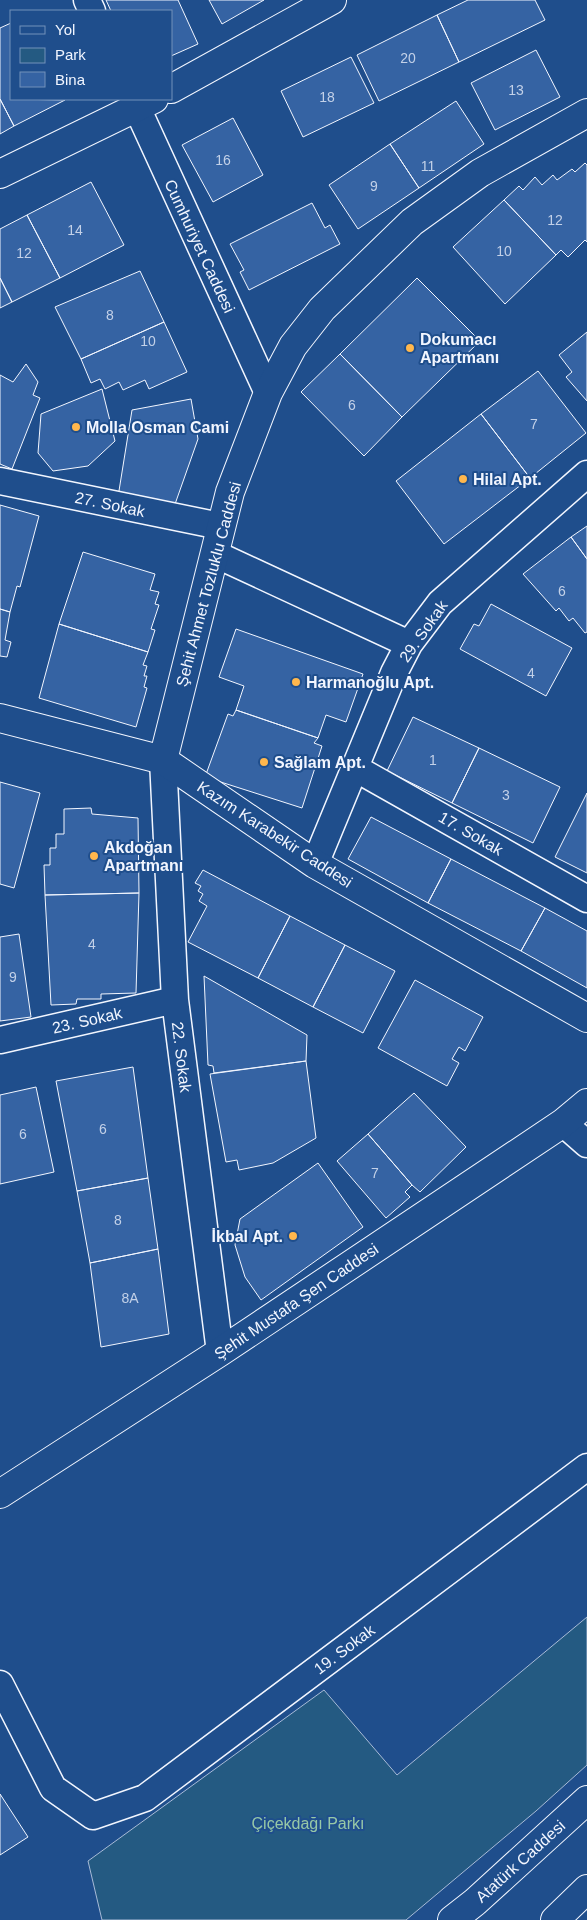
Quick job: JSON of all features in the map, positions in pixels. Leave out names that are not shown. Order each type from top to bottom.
[{"type":"main road","points":[[172,88],[332,0]]},
{"type":"main road","points":[[0,174],[141,102]]},
{"type":"main road","name":"Şehit Ahmet Tozluklu Caddesi","points":[[163,760],[230,492],[268,393],[294,346],[322,309],[412,222],[480,173],[587,113]]},
{"type":"main road","name":"Kazım Karabekir Caddesi","points":[[0,718],[163,760],[315,864],[587,1018]]},
{"type":"main road","name":"Şehit Mustafa Şen Caddesi","points":[[0,1494],[220,1352],[563,1123],[587,1103]]},
{"type":"main road","name":"Atatürk Caddesi","points":[[452,1920],[475,1902],[587,1800]]},
{"type":"main road","points":[[555,1920],[587,1889]]},
{"type":"street","name":"Cumhuriyet Caddesi","points":[[141,102],[268,393]]},
{"type":"street","name":"29. Sokak","points":[[315,864],[394,673],[410,644],[440,602],[587,474]]},
{"type":"street","name":"27. Sokak","points":[[0,481],[220,526]]},
{"type":"street","points":[[214,554],[410,644]]},
{"type":"street","name":"22. Sokak","points":[[163,760],[175,1000],[220,1352]]},
{"type":"street","name":"17. Sokak","points":[[355,768],[587,899]]},
{"type":"street","name":"23. Sokak","points":[[0,1040],[175,1000]]},
{"type":"street","points":[[563,1123],[587,1144]]},
{"type":"street","name":"19. Sokak","points":[[0,1684],[53,1788],[93,1816],[144,1798],[587,1467]]},
{"type":"green space","name":"Çiçekdağı Parkı","points":[[587,1617],[587,1765],[536,1811],[406,1920],[102,1920],[88,1861],[324,1690],[397,1775]]},
{"type":"building","points":[[106,0],[178,0],[198,44],[172,56],[172,10],[111,10]]},
{"type":"building","points":[[209,0],[264,0],[222,24]]},
{"type":"building","points":[[468,0],[535,0],[545,20],[459,62],[437,15]]},
{"type":"building","points":[[437,15],[459,62],[379,101],[357,55]]},
{"type":"building","points":[[10,23],[10,100],[65,100],[14,126],[0,99],[0,28]]},
{"type":"building","points":[[536,50],[560,97],[495,130],[471,83]]},
{"type":"building","points":[[351,57],[374,103],[303,137],[281,91]]},
{"type":"building","points":[[0,99],[14,126],[0,134]]},
{"type":"building","points":[[456,101],[484,144],[419,188],[390,144]]},
{"type":"building","points":[[233,118],[263,175],[213,202],[182,145]]},
{"type":"building","points":[[390,144],[419,188],[358,229],[329,185]]},
{"type":"building","points":[[585,163],[587,165],[587,242],[585,240],[568,257],[561,250],[556,255],[504,200],[519,186],[523,190],[535,177],[542,185],[553,175],[557,180],[572,169],[575,172]]},
{"type":"building","points":[[91,182],[124,245],[60,278],[27,215]]},
{"type":"building","points":[[504,200],[556,255],[505,304],[453,247]]},
{"type":"building","points":[[312,203],[325,228],[330,225],[340,244],[249,290],[240,272],[244,270],[230,244]]},
{"type":"building","points":[[27,215],[60,278],[12,302],[0,278],[0,229]]},
{"type":"building","points":[[140,271],[164,322],[81,359],[55,307]]},
{"type":"building","points":[[0,278],[12,302],[0,308]]},
{"type":"building","name":"Dokumacı Apartmanı","points":[[417,278],[480,341],[402,417],[340,354]]},
{"type":"building","points":[[164,322],[187,372],[149,389],[145,380],[123,390],[119,382],[105,389],[100,379],[91,383],[81,359]]},
{"type":"building","points":[[587,332],[587,401],[566,377],[572,372],[559,355]]},
{"type":"building","points":[[340,354],[402,417],[364,456],[301,392]]},
{"type":"building","points":[[26,364],[38,382],[33,395],[40,398],[12,469],[0,464],[0,375],[13,382]]},
{"type":"building","points":[[538,371],[586,433],[530,478],[481,414]]},
{"type":"building","name":"Molla Osman Cami","points":[[102,389],[115,441],[88,466],[53,471],[38,453],[41,414]]},
{"type":"building","points":[[191,399],[198,439],[174,507],[118,497],[132,410]]},
{"type":"building","name":"Hilal Apt.","points":[[481,414],[530,478],[444,544],[396,481]]},
{"type":"building","points":[[0,505],[39,516],[20,587],[17,586],[10,612],[0,609]]},
{"type":"building","points":[[587,526],[587,559],[571,537]]},
{"type":"building","points":[[571,537],[587,559],[587,632],[585,633],[573,618],[569,621],[559,608],[556,611],[523,574]]},
{"type":"building","points":[[83,552],[155,574],[150,590],[159,592],[155,604],[159,605],[151,629],[155,630],[148,652],[59,624]]},
{"type":"building","points":[[491,604],[572,648],[546,696],[460,649],[474,624],[479,626]]},
{"type":"building","points":[[0,609],[10,612],[5,640],[11,642],[7,657],[0,656]]},
{"type":"building","points":[[59,624],[148,652],[143,665],[147,666],[144,676],[147,676],[144,687],[147,688],[136,727],[39,698]]},
{"type":"building","name":"Harmanoğlu Apt.","points":[[236,629],[363,674],[346,722],[326,715],[318,738],[236,710],[244,686],[219,677]]},
{"type":"building","name":"Sağlam Apt.","points":[[236,710],[318,738],[314,743],[322,746],[302,808],[205,777],[228,714],[233,716]]},
{"type":"building","points":[[413,717],[479,748],[452,803],[387,771]]},
{"type":"building","points":[[479,748],[560,787],[533,843],[452,803]]},
{"type":"building","points":[[0,782],[40,793],[14,888],[0,884]]},
{"type":"building","points":[[587,793],[587,873],[555,857]]},
{"type":"building","name":"Akdoğan Apartmanı","points":[[91,808],[92,814],[138,818],[139,893],[45,895],[44,865],[50,865],[50,848],[56,848],[56,834],[64,834],[64,809]]},
{"type":"building","points":[[371,817],[451,859],[428,903],[348,859]]},
{"type":"building","points":[[451,859],[545,908],[521,951],[428,903]]},
{"type":"building","points":[[203,870],[290,916],[258,978],[188,942],[207,906],[199,901],[203,894],[198,891],[201,886],[195,883]]},
{"type":"building","points":[[139,893],[136,993],[101,994],[101,999],[77,999],[76,1004],[51,1005],[45,895]]},
{"type":"building","points":[[545,908],[587,931],[587,988],[521,951]]},
{"type":"building","points":[[290,916],[345,945],[313,1007],[258,978]]},
{"type":"building","points":[[19,934],[31,1017],[0,1021],[0,937]]},
{"type":"building","points":[[345,945],[395,971],[363,1033],[313,1007]]},
{"type":"building","points":[[204,976],[307,1035],[306,1061],[214,1073],[213,1066],[208,1065]]},
{"type":"building","points":[[415,980],[483,1017],[465,1051],[459,1047],[452,1059],[459,1063],[447,1086],[378,1048]]},
{"type":"building","points":[[306,1061],[316,1138],[273,1163],[239,1170],[237,1160],[226,1162],[210,1074]]},
{"type":"building","points":[[133,1067],[148,1178],[77,1191],[56,1081]]},
{"type":"building","points":[[36,1087],[54,1172],[0,1184],[0,1095]]},
{"type":"building","points":[[414,1093],[466,1147],[420,1192],[368,1134]]},
{"type":"building","points":[[368,1134],[412,1185],[405,1192],[410,1197],[386,1218],[337,1161]]},
{"type":"building","name":"İkbal Apt.","points":[[318,1163],[363,1227],[261,1300],[245,1277],[235,1245],[240,1219]]},
{"type":"building","points":[[148,1178],[158,1249],[90,1263],[77,1191]]},
{"type":"building","points":[[158,1249],[169,1334],[101,1347],[90,1263]]},
{"type":"building","points":[[0,1794],[28,1837],[0,1855]]},
{"type":"place","name":"Dokumacı Apartmanı","points":[[410,348]]},
{"type":"place","name":"Molla Osman Cami","points":[[76,427]]},
{"type":"place","name":"Hilal Apt.","points":[[463,479]]},
{"type":"place","name":"Harmanoğlu Apt.","points":[[296,682]]},
{"type":"place","name":"Sağlam Apt.","points":[[264,762]]},
{"type":"place","name":"Akdoğan Apartmanı","points":[[94,856]]},
{"type":"place","name":"İkbal Apt.","points":[[293,1236]]}]
